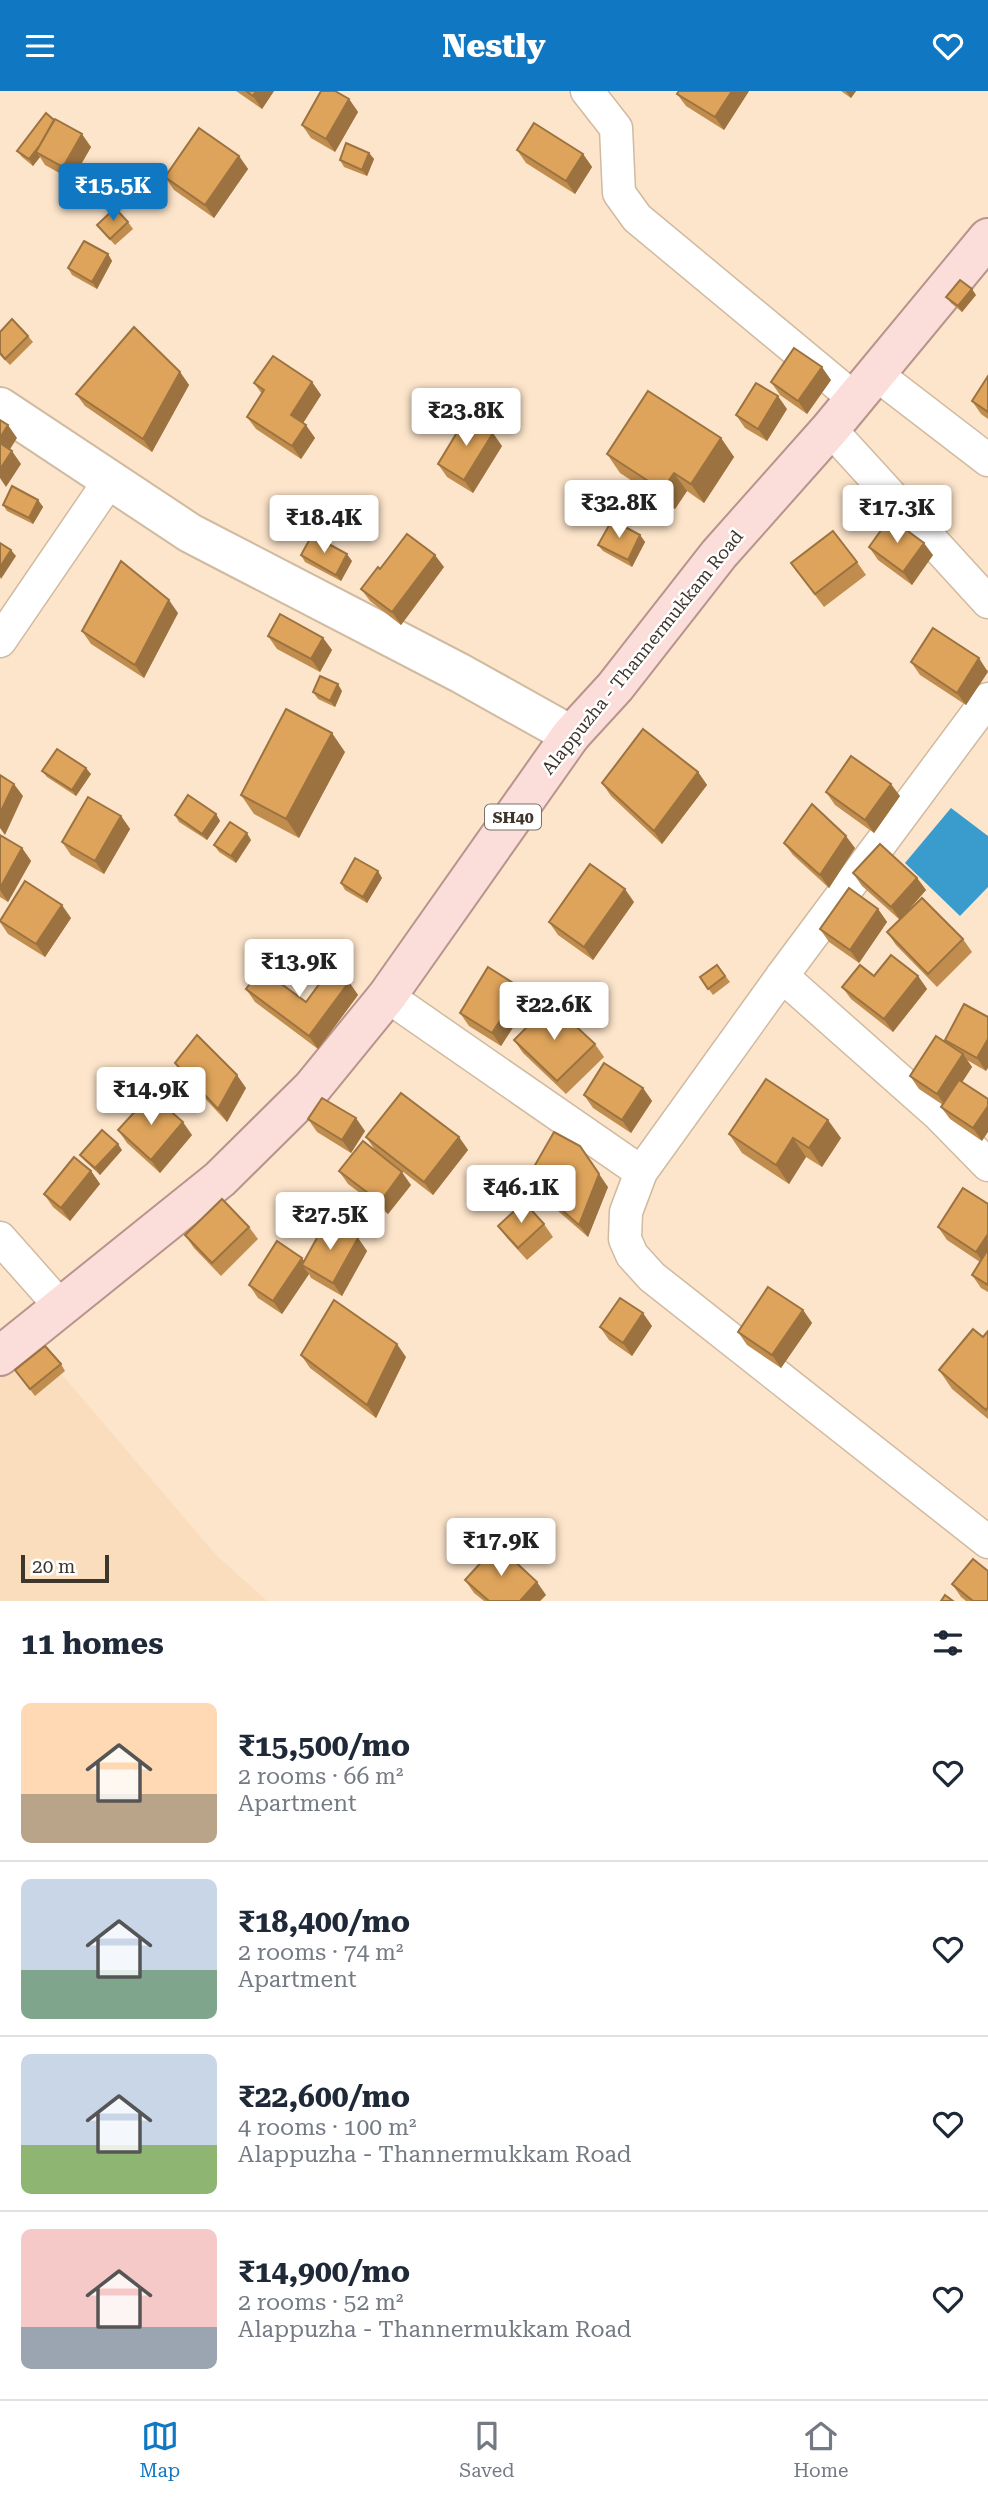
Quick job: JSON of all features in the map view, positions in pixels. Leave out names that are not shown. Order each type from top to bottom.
[{"type":"main road","name":"Alappuzha - Thannermukkam Road","points":[[0,1356],[220,1179],[312,1088],[387,996],[571,735],[615,687],[719,554],[830,429],[988,239]]},
{"type":"main road","points":[[0,407],[190,533],[460,673],[571,735]]},
{"type":"street","points":[[587,91],[616,128],[619,193],[637,218],[865,387],[988,460]]},
{"type":"street","points":[[830,429],[988,602]]},
{"type":"street","points":[[0,641],[110,480]]},
{"type":"street","points":[[988,699],[782,976],[641,1172],[624,1221],[627,1247],[638,1262],[687,1306],[988,1542]]},
{"type":"street","points":[[782,976],[939,1115],[988,1165]]},
{"type":"street","points":[[387,996],[641,1172]]},
{"type":"street","points":[[0,1238],[61,1307]]},
{"type":"shaded area","points":[[28,1335],[217,1556],[267,1601],[0,1601],[0,1360]]},
{"type":"water","points":[[951,808],[988,836],[988,887],[960,916],[905,863]]},
{"type":"building","points":[[321,91],[335,91],[349,99],[326,139],[302,125]]},
{"type":"building","points":[[679,91],[732,91],[715,117],[677,94]]},
{"type":"building","points":[[46,113],[54,120],[29,159],[17,151]]},
{"type":"building","points":[[55,119],[82,134],[63,167],[36,152]]},
{"type":"building","points":[[534,123],[583,154],[566,181],[517,150]]},
{"type":"building","points":[[199,128],[239,156],[205,205],[165,177]]},
{"type":"building","points":[[346,143],[369,153],[362,170],[340,160]]},
{"type":"building","points":[[115,208],[128,222],[110,239],[97,225]]},
{"type":"building","points":[[84,241],[108,254],[92,282],[68,268]]},
{"type":"building","points":[[960,280],[972,289],[958,306],[946,297]]},
{"type":"building","points":[[12,319],[28,336],[5,359],[0,353],[0,332]]},
{"type":"building","points":[[134,327],[180,372],[143,439],[76,394]]},
{"type":"building","points":[[794,348],[822,367],[798,401],[771,382]]},
{"type":"building","points":[[273,356],[312,382],[291,415],[306,425],[292,446],[247,417],[264,390],[254,383]]},
{"type":"building","points":[[988,376],[988,412],[972,401]]},
{"type":"building","points":[[756,383],[778,396],[758,429],[736,415]]},
{"type":"building","points":[[648,391],[721,438],[691,484],[674,473],[662,490],[607,454]]},
{"type":"building","points":[[467,416],[493,433],[464,480],[438,464]]},
{"type":"building","points":[[0,420],[8,425],[0,438]]},
{"type":"building","points":[[0,443],[12,451],[0,469]]},
{"type":"building","points":[[12,486],[38,500],[29,518],[3,505]]},
{"type":"building","points":[[890,518],[924,543],[903,572],[869,547]]},
{"type":"building","points":[[612,520],[640,535],[628,560],[598,545]]},
{"type":"building","points":[[833,531],[857,562],[815,594],[791,563]]},
{"type":"building","points":[[407,534],[435,555],[392,612],[361,589]]},
{"type":"building","points":[[312,535],[347,554],[336,575],[301,555]]},
{"type":"building","points":[[0,543],[11,550],[0,567]]},
{"type":"building","points":[[121,561],[169,600],[135,665],[82,631]]},
{"type":"building","points":[[280,614],[323,638],[311,659],[268,636]]},
{"type":"building","points":[[933,628],[979,658],[957,693],[911,662]]},
{"type":"building","points":[[320,676],[338,684],[330,701],[313,692]]},
{"type":"building","points":[[286,709],[332,733],[286,819],[241,795]]},
{"type":"building","points":[[643,729],[698,772],[654,831],[602,783]]},
{"type":"building","points":[[57,749],[86,768],[72,790],[42,771]]},
{"type":"building","points":[[851,756],[891,784],[865,820],[826,792]]},
{"type":"building","points":[[0,775],[14,784],[0,813]]},
{"type":"building","points":[[188,795],[216,814],[202,834],[175,815]]},
{"type":"building","points":[[88,797],[121,816],[95,861],[62,842]]},
{"type":"building","points":[[812,804],[846,836],[820,875],[784,843]]},
{"type":"building","points":[[230,822],[247,833],[231,856],[214,845]]},
{"type":"building","points":[[0,835],[22,848],[0,888]]},
{"type":"building","points":[[880,844],[917,878],[891,907],[853,873]]},
{"type":"building","points":[[355,858],[378,871],[363,897],[341,883]]},
{"type":"building","points":[[590,864],[625,889],[584,947],[549,922]]},
{"type":"building","points":[[25,881],[62,905],[36,944],[0,921]]},
{"type":"building","points":[[849,888],[878,909],[850,950],[820,929]]},
{"type":"building","points":[[922,898],[963,939],[928,974],[887,932]]},
{"type":"building","points":[[891,955],[918,976],[884,1019],[842,987],[860,965],[874,976]]},
{"type":"building","points":[[717,965],[725,976],[708,989],[700,977]]},
{"type":"building","points":[[488,967],[521,988],[492,1033],[460,1013]]},
{"type":"building","points":[[331,968],[349,982],[309,1036],[246,989],[261,969],[306,1002]]},
{"type":"building","points":[[551,1003],[595,1044],[557,1081],[514,1040]]},
{"type":"building","points":[[964,1004],[988,1017],[988,1039],[977,1058],[945,1040]]},
{"type":"building","points":[[197,1035],[237,1075],[218,1109],[175,1063]]},
{"type":"building","points":[[936,1036],[963,1054],[937,1094],[910,1076]]},
{"type":"building","points":[[604,1063],[643,1088],[622,1120],[584,1095]]},
{"type":"building","points":[[766,1079],[828,1120],[809,1148],[793,1138],[776,1165],[729,1134]]},
{"type":"building","points":[[959,1080],[988,1099],[988,1106],[973,1128],[941,1107]]},
{"type":"building","points":[[401,1093],[459,1137],[424,1182],[366,1137]]},
{"type":"building","points":[[151,1094],[183,1122],[151,1160],[118,1130]]},
{"type":"building","points":[[322,1098],[356,1118],[342,1140],[308,1119]]},
{"type":"building","points":[[102,1130],[118,1144],[95,1168],[80,1155]]},
{"type":"building","points":[[554,1132],[580,1146],[599,1174],[579,1225],[527,1179]]},
{"type":"building","points":[[363,1141],[402,1172],[380,1202],[339,1171]]},
{"type":"building","points":[[74,1157],[91,1171],[61,1208],[44,1194]]},
{"type":"building","points":[[963,1188],[988,1204],[988,1234],[976,1252],[938,1227]]},
{"type":"building","points":[[222,1199],[249,1227],[212,1263],[185,1235]]},
{"type":"building","points":[[524,1202],[544,1224],[518,1248],[498,1226]]},
{"type":"building","points":[[327,1220],[358,1238],[333,1283],[302,1265]]},
{"type":"building","points":[[277,1241],[302,1258],[273,1301],[249,1285]]},
{"type":"building","points":[[988,1249],[988,1285],[972,1275]]},
{"type":"building","points":[[768,1287],[803,1310],[772,1355],[738,1332]]},
{"type":"building","points":[[620,1298],[643,1313],[623,1343],[600,1327]]},
{"type":"building","points":[[334,1300],[397,1344],[367,1405],[301,1355]]},
{"type":"building","points":[[973,1329],[983,1337],[988,1331],[986,1410],[939,1370]]},
{"type":"building","points":[[45,1346],[61,1364],[30,1389],[15,1370]]},
{"type":"building","points":[[497,1545],[537,1582],[520,1601],[489,1601],[465,1580]]},
{"type":"building","points":[[973,1559],[988,1571],[988,1601],[973,1601],[952,1584]]},
{"type":"building","points":[[945,1595],[953,1601],[941,1601]]}]
